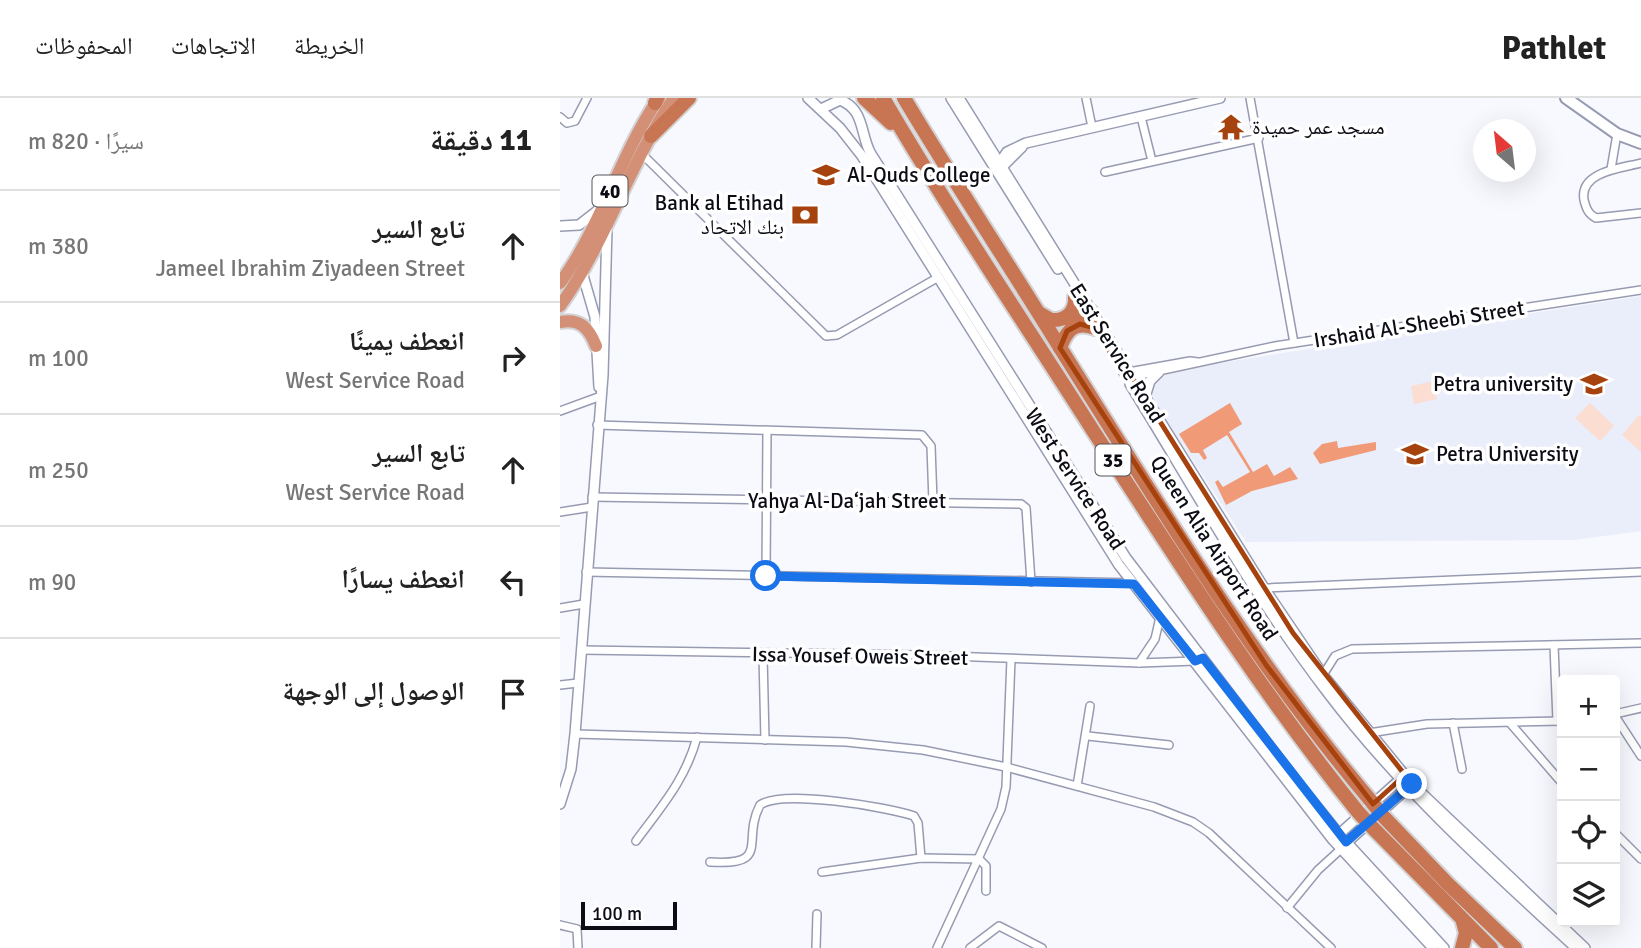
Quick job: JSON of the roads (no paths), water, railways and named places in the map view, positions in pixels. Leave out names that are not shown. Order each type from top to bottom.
[{"type":"highway","name":"40","points":[[560,283],[578,268],[607,227],[642,153],[674,98]]},
{"type":"highway","points":[[651,136],[689,98]]},
{"type":"highway","points":[[864,98],[906,138]]},
{"type":"highway","name":"Queen Alia Airport Road","points":[[883,98],[906,138],[1213,615],[1282,714],[1358,812],[1491,948]]},
{"type":"highway","name":"Queen Alia Airport Road","points":[[907,98],[923,130],[1060,348],[1259,656],[1322,743],[1382,815],[1448,884],[1515,948]]},
{"type":"highway","name":"40","points":[[560,306],[605,201],[657,100]]},
{"type":"highway","points":[[1064,319],[1073,309],[1075,297]]},
{"type":"highway","points":[[1037,311],[1047,320],[1089,313]]},
{"type":"highway","points":[[560,322],[574,321],[582,324],[591,334],[596,346]]},
{"type":"highway","points":[[1060,348],[1065,334],[1073,326],[1084,324],[1095,328]]},
{"type":"highway","points":[[1462,920],[1466,933],[1462,948]]},
{"type":"main road","points":[[1566,98],[1618,134],[1641,143]]},
{"type":"street","points":[[560,117],[567,123],[575,121],[587,98]]},
{"type":"street","name":"West Service Road","points":[[807,98],[821,109],[851,142],[892,196],[1160,616],[1199,660]]},
{"type":"street","name":"East Service Road","points":[[951,98],[999,167],[1299,653],[1329,695],[1410,786],[1576,948]]},
{"type":"street","name":"East Service Road","points":[[959,98],[1075,297],[1089,313],[1095,328],[1145,397],[1264,588],[1323,675],[1402,777]]},
{"type":"street","points":[[1086,98],[1092,127]]},
{"type":"street","points":[[999,167],[1026,143],[1220,98]]},
{"type":"street","points":[[1250,98],[1294,343]]},
{"type":"street","name":"West Service Road","points":[[821,109],[840,100],[852,106],[862,124],[868,149],[937,278],[1089,521],[1336,837],[1444,948]]},
{"type":"street","points":[[1141,117],[1152,161]]},
{"type":"street","points":[[1611,169],[1618,134]]},
{"type":"street","points":[[1105,172],[1259,138]]},
{"type":"street","points":[[642,153],[825,336],[837,335],[937,278]]},
{"type":"street","points":[[1641,163],[1611,169],[1586,185],[1583,195],[1589,214],[1596,218],[1641,213]]},
{"type":"street","points":[[560,226],[569,227],[588,220],[605,201]]},
{"type":"street","points":[[560,804],[571,769],[575,734],[601,394],[607,227]]},
{"type":"street","points":[[578,268],[595,317],[596,373],[601,394]]},
{"type":"street","name":"Irshaid Al-Sheebi Street","points":[[1127,375],[1159,372],[1294,343],[1641,290]]},
{"type":"street","name":"Irshaid Al-Sheebi Street","points":[[1127,375],[1190,360],[1198,362]]},
{"type":"street","points":[[1145,397],[1150,381],[1159,372]]},
{"type":"street","points":[[560,411],[601,394]]},
{"type":"street","points":[[597,425],[922,435],[931,446],[933,502]]},
{"type":"street","points":[[766,576],[767,431]]},
{"type":"street","name":"Yahya Al-Da‘jah Street","points":[[560,512],[592,502],[933,502],[1023,506],[1028,527],[1031,582]]},
{"type":"street","points":[[586,572],[1031,582],[1137,581]]},
{"type":"street","points":[[1264,588],[1641,572]]},
{"type":"street","points":[[560,608],[584,604]]},
{"type":"street","points":[[1139,663],[1155,639],[1160,616]]},
{"type":"street","points":[[1323,675],[1335,656],[1352,649],[1641,643]]},
{"type":"street","points":[[1554,645],[1557,683]]},
{"type":"street","name":"Issa Yousef Oweis Street","points":[[581,650],[1139,663],[1199,660]]},
{"type":"street","points":[[763,655],[765,740]]},
{"type":"street","points":[[937,948],[1002,809],[1011,659]]},
{"type":"street","points":[[560,685],[578,683]]},
{"type":"street","points":[[1077,786],[1088,736],[1090,706]]},
{"type":"street","points":[[1620,714],[1641,708]]},
{"type":"street","points":[[1369,733],[1412,725],[1557,721]]},
{"type":"street","points":[[1453,723],[1462,769]]},
{"type":"street","points":[[1510,723],[1557,777]]},
{"type":"street","points":[[1620,723],[1641,756]]},
{"type":"street","points":[[575,734],[846,742],[923,750],[1006,767],[1154,807],[1193,822],[1209,833],[1331,948]]},
{"type":"street","points":[[1088,736],[1169,745]]},
{"type":"street","points":[[636,841],[690,765],[697,737]]},
{"type":"street","points":[[1336,837],[1402,777]]},
{"type":"street","points":[[1287,908],[1318,870],[1410,786]]},
{"type":"street","name":"East Service Road","points":[[1410,786],[1585,948]]},
{"type":"street","points":[[710,862],[734,864],[745,859],[751,850],[760,805],[768,801],[792,800],[864,805],[914,816],[917,820],[921,858]]},
{"type":"street","points":[[1620,838],[1641,859]]},
{"type":"street","name":"West Service Road","points":[[1344,845],[1433,948]]},
{"type":"street","points":[[822,872],[921,858],[979,859],[986,866],[986,891]]},
{"type":"street","points":[[816,948],[817,914]]},
{"type":"street","points":[[560,925],[577,929],[578,948]]},
{"type":"street","points":[[970,948],[999,926],[1042,948]]},
{"type":"street","points":[[944,935],[946,948]]},
{"type":"place","name":"مسجد عمر حميدة","points":[[1231,127]]},
{"type":"place","name":"Al-Quds College","points":[[826,175]]},
{"type":"place","name":"Bank al Etihad بنك الاتحاد","points":[[805,215]]},
{"type":"place","name":"Petra university","points":[[1594,384]]},
{"type":"place","name":"Petra University","points":[[1415,454]]}]
